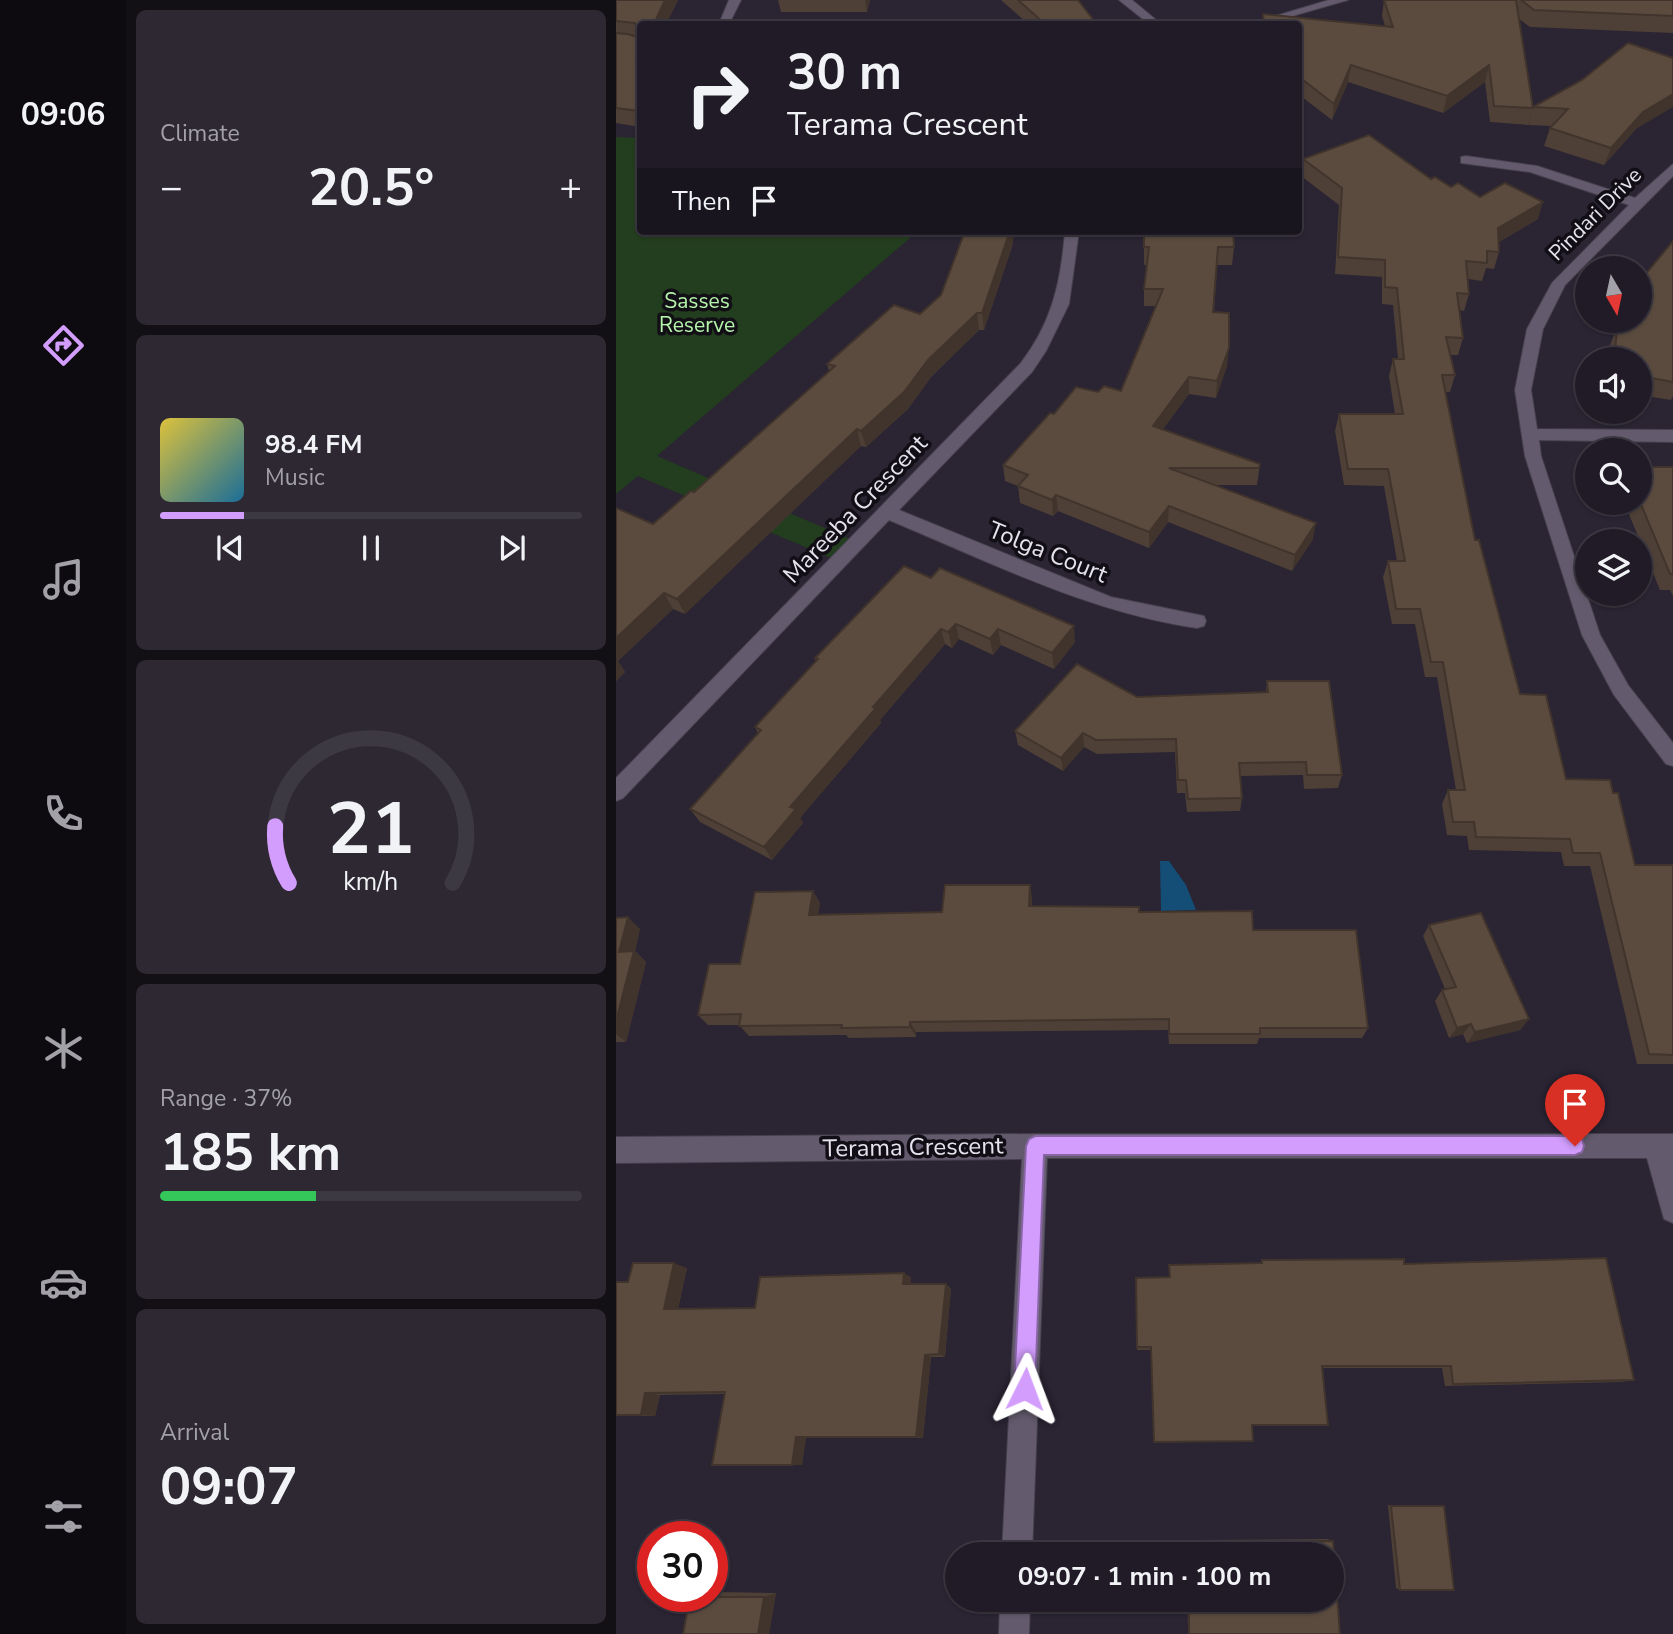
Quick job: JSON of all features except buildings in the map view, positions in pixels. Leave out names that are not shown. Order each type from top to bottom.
[{"type":"street","points":[[725,21],[734,0]]},
{"type":"street","points":[[1125,0],[1151,21]]},
{"type":"street","points":[[1265,21],[1342,0]]},
{"type":"street","points":[[1466,160],[1497,160],[1527,165],[1636,203]]},
{"type":"street","name":"Pindari Drive","points":[[1673,168],[1568,272],[1542,312],[1524,374],[1529,434],[1554,527],[1591,635],[1621,690],[1673,758]]},
{"type":"street","name":"Mareeba Crescent","points":[[616,792],[1038,353],[1053,329],[1065,299],[1072,235]]},
{"type":"street","points":[[1529,434],[1673,436]]},
{"type":"street","name":"Tolga Court","points":[[886,512],[1107,603],[1148,614],[1197,621]]},
{"type":"street","points":[[1018,1542],[1035,1146]]},
{"type":"street","name":"Terama Crescent","points":[[616,1150],[1035,1146],[1665,1146]]},
{"type":"street","points":[[1665,1146],[1673,1210]]},
{"type":"street","points":[[1014,1634],[1015,1612]]},
{"type":"green space","name":"Sasses Reserve","points":[[616,137],[637,138],[637,235],[913,235],[657,456],[857,542],[838,561],[638,476],[616,494]]},
{"type":"water","points":[[1160,861],[1169,861],[1186,885],[1196,910],[1161,911]]},
{"type":"route","points":[[1025,1389],[1035,1146],[1575,1146]]}]
